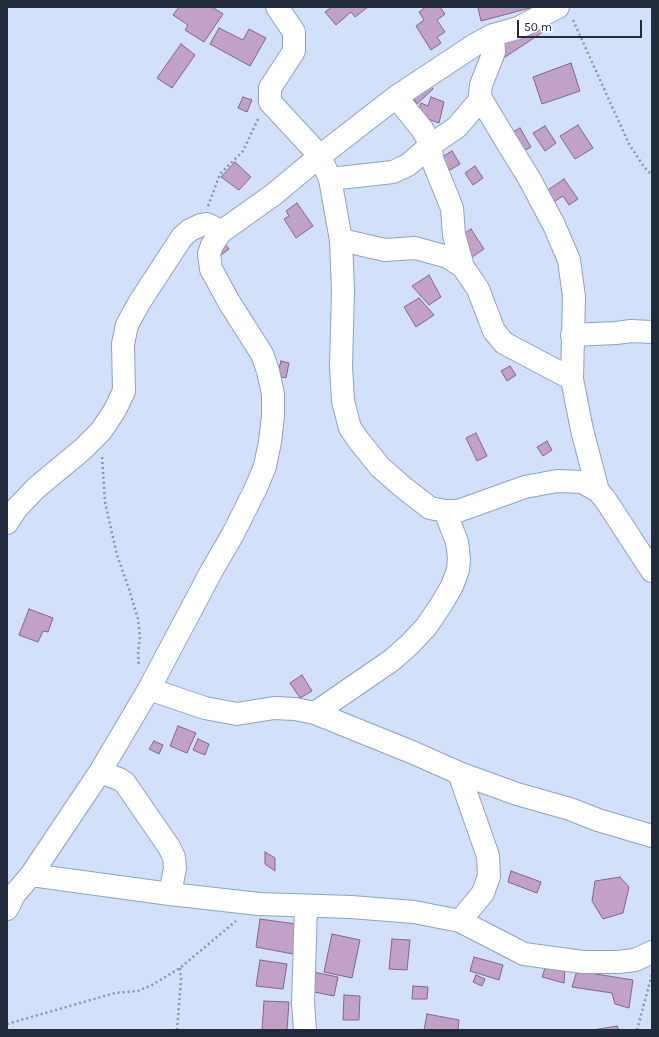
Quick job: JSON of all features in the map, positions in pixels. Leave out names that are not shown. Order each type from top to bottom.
[{"type":"street","points":[[276,7],[294,32],[294,51],[270,88],[270,102],[320,156],[330,180],[341,240],[343,291],[341,366],[343,401],[350,428],[359,442],[380,467],[404,488],[430,508],[445,511],[458,510],[525,487],[556,481],[582,482],[598,491],[606,499],[652,571]]},
{"type":"street","points":[[7,523],[16,509],[36,488],[82,449],[100,431],[115,410],[124,391],[123,344],[127,325],[147,290],[182,237],[200,224],[214,228],[273,196],[320,156],[396,97],[476,44],[493,35],[518,28],[564,10]]},
{"type":"street","points":[[493,35],[494,52],[481,85],[481,99],[529,178],[554,225],[569,260],[574,297],[572,379],[582,430],[598,491]]},
{"type":"street","points":[[396,97],[422,129],[431,145],[432,159],[452,208],[454,235],[463,267],[478,289],[494,331],[504,343],[572,379]]},
{"type":"street","points":[[330,180],[394,172],[408,165],[431,145],[457,127],[481,99]]},
{"type":"street","points":[[9,898],[30,874],[100,772],[149,689],[233,534],[256,488],[264,466],[270,442],[273,416],[273,394],[262,354],[229,302],[211,269],[210,254],[214,228]]},
{"type":"street","points":[[341,240],[385,250],[415,248],[448,257],[463,267]]},
{"type":"street","points":[[572,336],[631,331],[652,332]]},
{"type":"street","points":[[315,713],[404,650],[426,627],[442,605],[452,586],[458,570],[460,558],[457,542],[445,511]]},
{"type":"street","points":[[149,689],[205,708],[237,714],[274,708],[295,709],[315,713],[459,773],[517,794],[570,809],[598,820],[652,836]]},
{"type":"street","points":[[100,772],[119,779],[124,783],[169,847],[174,857],[175,868],[170,894]]},
{"type":"street","points":[[459,773],[488,856],[489,876],[483,893],[460,921]]},
{"type":"street","points":[[30,874],[170,894],[259,904],[351,907],[414,912],[460,921],[524,954],[583,962],[646,961]]},
{"type":"street","points":[[305,1030],[303,1003],[306,906]]},
{"type":"path","points":[[564,10],[629,144],[652,175]]},
{"type":"path","points":[[214,228],[207,207],[220,174],[244,151],[262,110],[270,102]]},
{"type":"path","points":[[100,431],[105,502],[117,555],[138,619],[140,637],[138,662],[144,681],[149,689]]},
{"type":"path","points":[[7,1024],[115,993],[138,991],[152,985],[180,968],[259,904]]},
{"type":"path","points":[[177,1030],[182,980],[180,968]]},
{"type":"path","points":[[638,1030],[652,974]]},
{"type":"building","points":[[179,7],[212,7],[223,14],[204,42],[185,30],[188,25],[173,15]]},
{"type":"building","points":[[332,7],[368,7],[355,17],[351,12],[336,25],[325,12]]},
{"type":"building","points":[[426,7],[440,7],[445,14],[437,20],[445,32],[437,37],[441,43],[431,50],[416,26],[424,20],[419,12]]},
{"type":"building","points":[[478,8],[530,8],[481,21]]},
{"type":"building","points":[[539,19],[546,30],[502,59],[495,47]]},
{"type":"building","points":[[219,28],[243,40],[249,29],[266,38],[250,66],[210,44]]},
{"type":"building","points":[[181,44],[195,55],[172,88],[157,78]]},
{"type":"building","points":[[571,63],[580,91],[542,104],[533,77]]},
{"type":"building","points":[[429,83],[433,89],[417,104],[411,94]]},
{"type":"building","points":[[243,97],[252,100],[247,112],[238,108]]},
{"type":"building","points":[[431,97],[444,102],[439,123],[417,115],[421,103],[428,106]]},
{"type":"building","points":[[578,125],[593,148],[575,159],[560,136]]},
{"type":"building","points":[[545,126],[556,143],[545,151],[533,133]]},
{"type":"building","points":[[520,128],[531,147],[520,153],[509,134]]},
{"type":"building","points":[[452,151],[460,164],[443,174],[435,161]]},
{"type":"building","points":[[235,162],[251,177],[239,190],[221,177]]},
{"type":"building","points":[[475,166],[483,178],[473,185],[465,173]]},
{"type":"building","points":[[564,179],[578,199],[569,205],[563,196],[549,205],[542,194]]},
{"type":"building","points":[[297,203],[313,226],[296,238],[284,219],[289,216],[286,211]]},
{"type":"building","points":[[471,229],[484,249],[469,259],[456,239]]},
{"type":"building","points":[[221,239],[229,249],[221,255],[214,245]]},
{"type":"building","points":[[429,275],[441,297],[429,305],[412,286]]},
{"type":"building","points":[[419,298],[434,315],[416,327],[404,307]]},
{"type":"building","points":[[281,361],[289,363],[286,378],[277,376]]},
{"type":"building","points":[[510,366],[516,375],[507,381],[501,371]]},
{"type":"building","points":[[476,433],[487,456],[477,461],[466,438]]},
{"type":"building","points":[[547,441],[552,450],[543,456],[537,447]]},
{"type":"building","points":[[29,609],[53,618],[48,632],[43,631],[38,642],[19,635]]},
{"type":"building","points":[[302,675],[312,691],[300,698],[290,683]]},
{"type":"building","points":[[178,726],[196,733],[187,753],[170,746]]},
{"type":"building","points":[[198,739],[209,744],[205,755],[193,750]]},
{"type":"building","points":[[154,741],[163,745],[159,754],[149,749]]},
{"type":"building","points":[[265,852],[275,858],[275,871],[265,864]]},
{"type":"building","points":[[511,871],[541,882],[537,893],[508,882]]},
{"type":"building","points":[[620,877],[629,887],[623,913],[603,919],[592,901],[595,881]]},
{"type":"building","points":[[260,919],[296,924],[293,954],[256,947]]},
{"type":"building","points":[[332,934],[360,940],[352,978],[324,972]]},
{"type":"building","points":[[392,939],[410,940],[407,970],[389,969]]},
{"type":"building","points":[[474,957],[503,965],[499,980],[470,971]]},
{"type":"building","points":[[260,960],[287,964],[283,989],[256,986]]},
{"type":"building","points":[[546,965],[565,967],[564,983],[542,977]]},
{"type":"building","points":[[577,971],[633,980],[629,1008],[615,1004],[612,993],[572,987]]},
{"type":"building","points":[[313,972],[338,977],[334,996],[309,991]]},
{"type":"building","points":[[476,975],[485,979],[482,986],[473,982]]},
{"type":"building","points":[[413,986],[428,987],[427,999],[412,999]]},
{"type":"building","points":[[344,995],[360,996],[359,1020],[343,1020]]},
{"type":"building","points":[[264,1001],[289,1002],[287,1030],[262,1030]]},
{"type":"building","points":[[427,1014],[459,1020],[458,1030],[424,1030]]},
{"type":"building","points":[[617,1026],[619,1030],[593,1030]]}]
